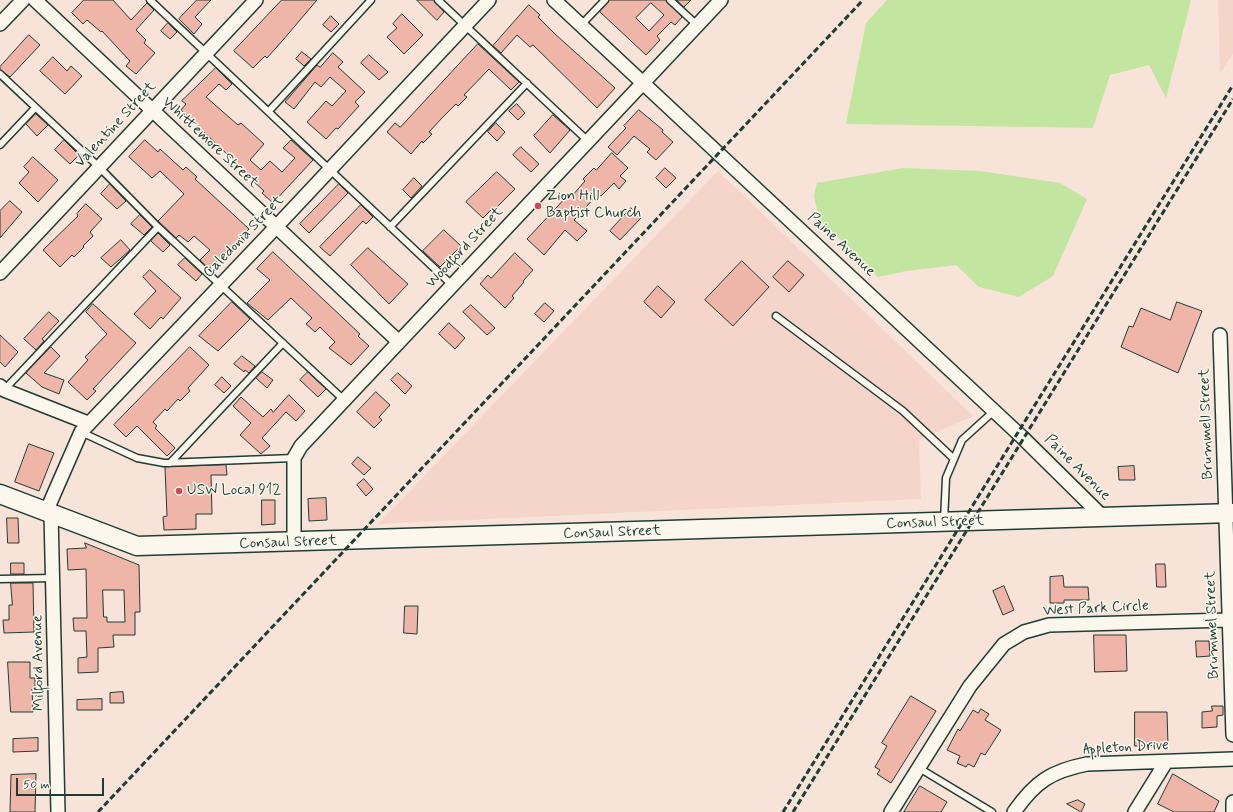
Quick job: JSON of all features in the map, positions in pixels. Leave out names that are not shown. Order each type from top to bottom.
[{"type":"street","points":[[0,24],[23,0]]},
{"type":"street","name":"Whittemore Street","points":[[35,0],[399,342]]},
{"type":"street","name":"Valentine Street","points":[[0,273],[256,0]]},
{"type":"street","name":"Caledonia Street","points":[[49,513],[84,428],[330,170],[489,0]]},
{"type":"street","name":"Paine Avenue","points":[[554,0],[994,411],[1103,517]]},
{"type":"street","name":"Woodford Street","points":[[294,458],[301,446],[721,0]]},
{"type":"street","name":"Brummell Street","points":[[1220,334],[1229,513]]},
{"type":"street","points":[[2,388],[84,428]]},
{"type":"street","points":[[294,458],[294,543]]},
{"type":"street","name":"Consaul Street","points":[[0,494],[137,546],[294,543],[1229,513]]},
{"type":"street","name":"Milford Avenue","points":[[49,513],[53,578],[58,812]]},
{"type":"street","name":"Brummel Street","points":[[1229,513],[1228,620],[1233,735]]},
{"type":"street","name":"West Park Circle","points":[[891,812],[970,686],[1004,644],[1024,632],[1049,625],[1228,620]]},
{"type":"street","name":"Appleton Drive","points":[[1014,812],[1033,787],[1053,774],[1071,767],[1087,764],[1233,759]]},
{"type":"street","points":[[1135,812],[1166,762]]},
{"type":"street","points":[[1233,802],[1233,812]]},
{"type":"lane","points":[[150,0],[207,52],[452,286]]},
{"type":"lane","points":[[269,111],[371,0]]},
{"type":"lane","points":[[438,0],[588,141]]},
{"type":"lane","points":[[581,25],[604,0]]},
{"type":"lane","points":[[670,0],[697,26]]},
{"type":"lane","points":[[0,74],[99,167],[158,227],[344,400]]},
{"type":"lane","points":[[390,227],[527,83]]},
{"type":"lane","points":[[0,145],[35,108]]},
{"type":"lane","points":[[2,388],[158,227]]},
{"type":"lane","points":[[776,316],[903,411],[954,459]]},
{"type":"lane","points":[[170,463],[283,343]]},
{"type":"lane","points":[[944,522],[946,478],[962,440],[994,411]]},
{"type":"lane","points":[[84,428],[137,458],[149,462],[170,463],[294,458]]},
{"type":"lane","points":[[0,579],[53,578]]},
{"type":"lane","points":[[918,768],[992,812]]},
{"type":"shaded area","points":[[1218,0],[1233,0],[1233,53],[1220,74]]},
{"type":"shaded area","points":[[718,171],[973,416],[919,440],[921,499],[378,524]]},
{"type":"green space","points":[[887,0],[1191,0],[1166,98],[1149,65],[1110,75],[1093,128],[846,124],[866,23]]},
{"type":"green space","points":[[903,168],[980,171],[1060,183],[1087,199],[1053,276],[1019,297],[979,287],[956,265],[906,271],[878,277],[849,247],[820,222],[814,196],[817,183]]},
{"type":"building","points":[[84,0],[113,0],[131,20],[147,3],[154,10],[136,30],[146,40],[144,43],[155,53],[136,74],[126,66],[130,61],[102,31],[101,32],[87,20],[83,24],[72,13]]},
{"type":"building","points":[[197,0],[211,0],[195,17],[202,24],[194,34],[179,19]]},
{"type":"building","points":[[282,0],[317,0],[267,58],[265,56],[253,68],[234,51]]},
{"type":"building","points":[[417,0],[434,0],[444,12],[437,20]]},
{"type":"building","points":[[609,0],[666,0],[682,17],[675,25],[671,22],[657,36],[660,40],[646,55],[600,12]],"holes":[[[651,3],[664,15],[649,31],[636,18]]]},
{"type":"building","points":[[677,0],[691,0],[684,7]]},
{"type":"building","points":[[529,5],[540,15],[538,17],[555,34],[615,88],[597,108],[533,45],[530,47],[517,35],[501,53],[493,46]]},
{"type":"building","points":[[402,14],[423,35],[404,54],[387,37],[397,28],[393,24]]},
{"type":"building","points":[[331,16],[339,24],[331,32],[323,25]]},
{"type":"building","points":[[168,23],[177,32],[170,39],[161,31]]},
{"type":"building","points":[[29,35],[40,45],[10,77],[0,70],[0,67]]},
{"type":"building","points":[[478,44],[519,82],[511,90],[489,69],[464,95],[467,97],[458,106],[456,104],[442,118],[429,132],[432,134],[423,143],[422,141],[411,154],[387,132],[395,123],[400,127]]},
{"type":"building","points":[[302,52],[311,59],[304,66],[296,59]]},
{"type":"building","points":[[333,53],[343,62],[338,67],[365,92],[355,102],[359,106],[338,129],[336,128],[326,139],[307,122],[326,101],[332,106],[346,91],[330,77],[321,87],[315,82],[294,109],[285,102],[317,65],[320,67]]},
{"type":"building","points":[[369,55],[388,72],[379,80],[361,63]]},
{"type":"building","points":[[53,57],[67,71],[71,66],[82,76],[65,94],[40,71]]},
{"type":"building","points":[[216,68],[232,84],[226,90],[219,84],[206,97],[238,125],[241,123],[264,144],[250,160],[261,170],[270,161],[282,172],[295,158],[283,148],[291,140],[313,160],[273,203],[262,193],[264,191],[252,180],[253,179],[181,110],[186,104],[182,101]]},
{"type":"building","points":[[517,104],[525,113],[518,120],[509,111]]},
{"type":"building","points":[[639,110],[663,130],[662,132],[673,142],[656,160],[647,152],[650,149],[634,136],[617,155],[608,147],[626,128],[624,126]]},
{"type":"building","points":[[36,114],[48,125],[37,136],[26,124]]},
{"type":"building","points":[[553,115],[570,130],[550,153],[534,136]]},
{"type":"building","points":[[496,123],[505,132],[497,141],[488,132]]},
{"type":"building","points":[[64,140],[79,155],[70,164],[55,150]]},
{"type":"building","points":[[145,140],[158,152],[160,149],[183,170],[186,167],[197,177],[195,179],[249,229],[211,267],[208,268],[200,260],[210,250],[194,236],[188,242],[179,235],[176,238],[158,221],[184,194],[160,171],[152,178],[129,157]]},
{"type":"building","points":[[521,147],[539,164],[531,172],[513,155]]},
{"type":"building","points":[[612,153],[628,168],[620,176],[626,181],[619,189],[614,183],[601,196],[598,194],[574,220],[587,231],[577,241],[565,230],[544,255],[527,239],[569,194],[572,196],[585,181],[583,179],[594,168],[596,170]]},
{"type":"building","points":[[33,157],[58,180],[38,202],[19,183],[29,172],[24,167]]},
{"type":"building","points":[[665,168],[676,178],[666,188],[656,178]]},
{"type":"building","points":[[497,172],[515,189],[495,209],[493,208],[483,218],[466,202]]},
{"type":"building","points":[[414,178],[422,186],[411,198],[403,190]]},
{"type":"building","points":[[110,184],[126,201],[117,209],[101,194]]},
{"type":"building","points":[[339,184],[348,193],[309,233],[300,224]]},
{"type":"building","points":[[10,201],[22,212],[0,238],[0,211]]},
{"type":"building","points":[[86,204],[102,219],[90,232],[93,236],[83,246],[84,247],[74,257],[72,255],[60,267],[43,250],[78,216],[77,214]]},
{"type":"building","points":[[361,205],[373,217],[366,224],[363,221],[330,256],[320,247]]},
{"type":"building","points":[[631,208],[641,218],[620,240],[610,231]]},
{"type":"building","points":[[140,215],[152,227],[144,235],[131,224]]},
{"type":"building","points":[[444,230],[461,246],[440,267],[423,251]]},
{"type":"building","points":[[158,233],[170,245],[163,252],[151,241]]},
{"type":"building","points":[[121,240],[130,250],[111,267],[101,258]]},
{"type":"building","points":[[368,248],[408,284],[389,304],[351,265]]},
{"type":"building","points":[[273,252],[360,334],[358,336],[369,346],[351,365],[329,348],[335,342],[320,327],[315,332],[306,324],[312,318],[291,298],[268,320],[247,303],[270,280],[257,269]]},
{"type":"building","points":[[515,253],[533,270],[523,281],[524,282],[512,296],[514,298],[505,308],[480,284],[488,275],[491,278]]},
{"type":"building","points":[[185,258],[202,274],[196,281],[178,265]]},
{"type":"building","points":[[742,261],[769,287],[733,326],[705,300]]},
{"type":"building","points":[[788,261],[804,275],[789,292],[773,277]]},
{"type":"building","points":[[150,270],[181,298],[163,319],[161,317],[150,329],[134,314],[156,291],[143,277]]},
{"type":"building","points":[[658,286],[675,302],[661,318],[644,302]]},
{"type":"building","points":[[232,302],[250,319],[218,351],[199,336]]},
{"type":"building","points":[[1177,302],[1202,311],[1178,373],[1121,347],[1129,326],[1133,327],[1141,308],[1170,320]]},
{"type":"building","points":[[545,303],[554,311],[544,322],[535,314]]},
{"type":"building","points":[[93,304],[136,343],[93,389],[96,391],[87,400],[68,382],[88,360],[85,357],[107,334],[86,312]]},
{"type":"building","points":[[471,305],[495,328],[487,335],[463,312]]},
{"type":"building","points":[[49,312],[59,321],[42,339],[44,341],[36,350],[24,339]]},
{"type":"building","points":[[449,323],[465,338],[455,349],[439,334]]},
{"type":"building","points":[[0,335],[18,352],[5,367],[0,362]]},
{"type":"building","points":[[51,347],[60,356],[44,373],[64,380],[59,394],[42,387],[26,373]]},
{"type":"building","points":[[190,347],[209,365],[188,388],[190,391],[180,401],[178,399],[167,411],[165,409],[153,422],[157,426],[155,428],[175,448],[167,456],[137,426],[126,437],[114,425]]},
{"type":"building","points":[[242,356],[255,366],[249,373],[245,370],[244,372],[234,364]]},
{"type":"building","points":[[262,372],[273,380],[267,388],[256,378]]},
{"type":"building","points":[[308,372],[326,389],[318,397],[300,380]]},
{"type":"building","points":[[398,373],[412,386],[405,394],[391,380]]},
{"type":"building","points":[[222,377],[231,386],[224,393],[215,385]]},
{"type":"building","points":[[376,392],[390,405],[379,417],[382,420],[374,428],[357,412]]},
{"type":"building","points":[[289,395],[305,411],[296,421],[286,412],[262,438],[270,446],[261,454],[240,435],[251,423],[233,406],[241,397],[263,417],[271,409],[273,412]]},
{"type":"building","points":[[29,444],[54,453],[39,491],[15,482]]},
{"type":"building","points":[[358,457],[371,468],[364,475],[352,464]]},
{"type":"building","name":"USW Local 912","points":[[226,465],[227,475],[211,475],[212,514],[196,514],[196,529],[164,530],[163,517],[167,516],[165,467]]},
{"type":"building","points":[[1134,466],[1135,480],[1119,480],[1118,467]]},
{"type":"building","points":[[364,479],[373,489],[366,496],[357,485]]},
{"type":"building","points":[[326,498],[327,520],[309,521],[308,499]]},
{"type":"building","points":[[262,500],[275,500],[275,524],[262,525]]},
{"type":"building","points":[[7,518],[18,518],[19,543],[8,543]]},
{"type":"building","points":[[85,543],[139,565],[140,612],[135,612],[135,635],[113,635],[114,647],[98,648],[98,672],[78,673],[78,658],[87,657],[86,631],[74,631],[73,618],[87,618],[86,569],[68,570],[67,549],[86,548]],"holes":[[[103,590],[124,590],[125,622],[107,622],[107,617],[104,617]]]},
{"type":"building","points":[[11,563],[24,563],[24,574],[11,574]]},
{"type":"building","points":[[1156,564],[1165,564],[1166,587],[1157,587]]},
{"type":"building","points":[[1063,576],[1064,587],[1088,587],[1089,600],[1064,600],[1064,603],[1050,603],[1050,577]]},
{"type":"building","points":[[11,583],[33,583],[34,632],[4,633],[3,620],[9,620],[9,605],[12,605]]},
{"type":"building","points":[[1004,586],[1014,610],[1003,615],[993,591]]},
{"type":"building","points":[[405,606],[418,606],[417,634],[404,633]]},
{"type":"building","points":[[1094,635],[1126,635],[1127,671],[1095,672]]},
{"type":"building","points":[[1196,641],[1209,641],[1210,656],[1197,657]]},
{"type":"building","points":[[8,662],[30,662],[30,678],[35,678],[35,689],[32,689],[33,712],[11,712]]},
{"type":"building","points":[[123,692],[124,703],[110,703],[110,693]]},
{"type":"building","points":[[911,696],[936,711],[891,783],[877,774],[880,770],[875,767],[887,746],[882,743]]},
{"type":"building","points":[[102,699],[102,710],[77,710],[77,700]]},
{"type":"building","points":[[1212,706],[1223,706],[1223,715],[1217,716],[1217,727],[1202,728],[1202,712],[1212,711]]},
{"type":"building","points":[[981,709],[989,714],[985,720],[1001,730],[985,755],[981,753],[974,767],[968,764],[966,767],[957,763],[960,756],[947,750],[958,729],[960,731],[973,710],[978,713]]},
{"type":"building","points":[[1135,712],[1167,712],[1168,745],[1135,746]]},
{"type":"building","points":[[38,738],[38,751],[13,752],[13,739]]},
{"type":"building","points":[[36,774],[35,812],[10,812],[11,775]]},
{"type":"building","points":[[1173,774],[1219,801],[1214,812],[1174,812],[1158,804]]},
{"type":"building","points":[[920,786],[947,802],[941,812],[904,812]]},
{"type":"building","points":[[1078,800],[1085,804],[1081,812],[1067,804]]},
{"type":"railway","points":[[98,812],[863,0]]},
{"type":"railway","points":[[783,812],[1233,85]]},
{"type":"railway","points":[[793,812],[1233,99]]},
{"type":"place","name":"Zion Hill Baptist Church","points":[[538,206]]},
{"type":"place","name":"USW Local 912","points":[[179,491]]}]
